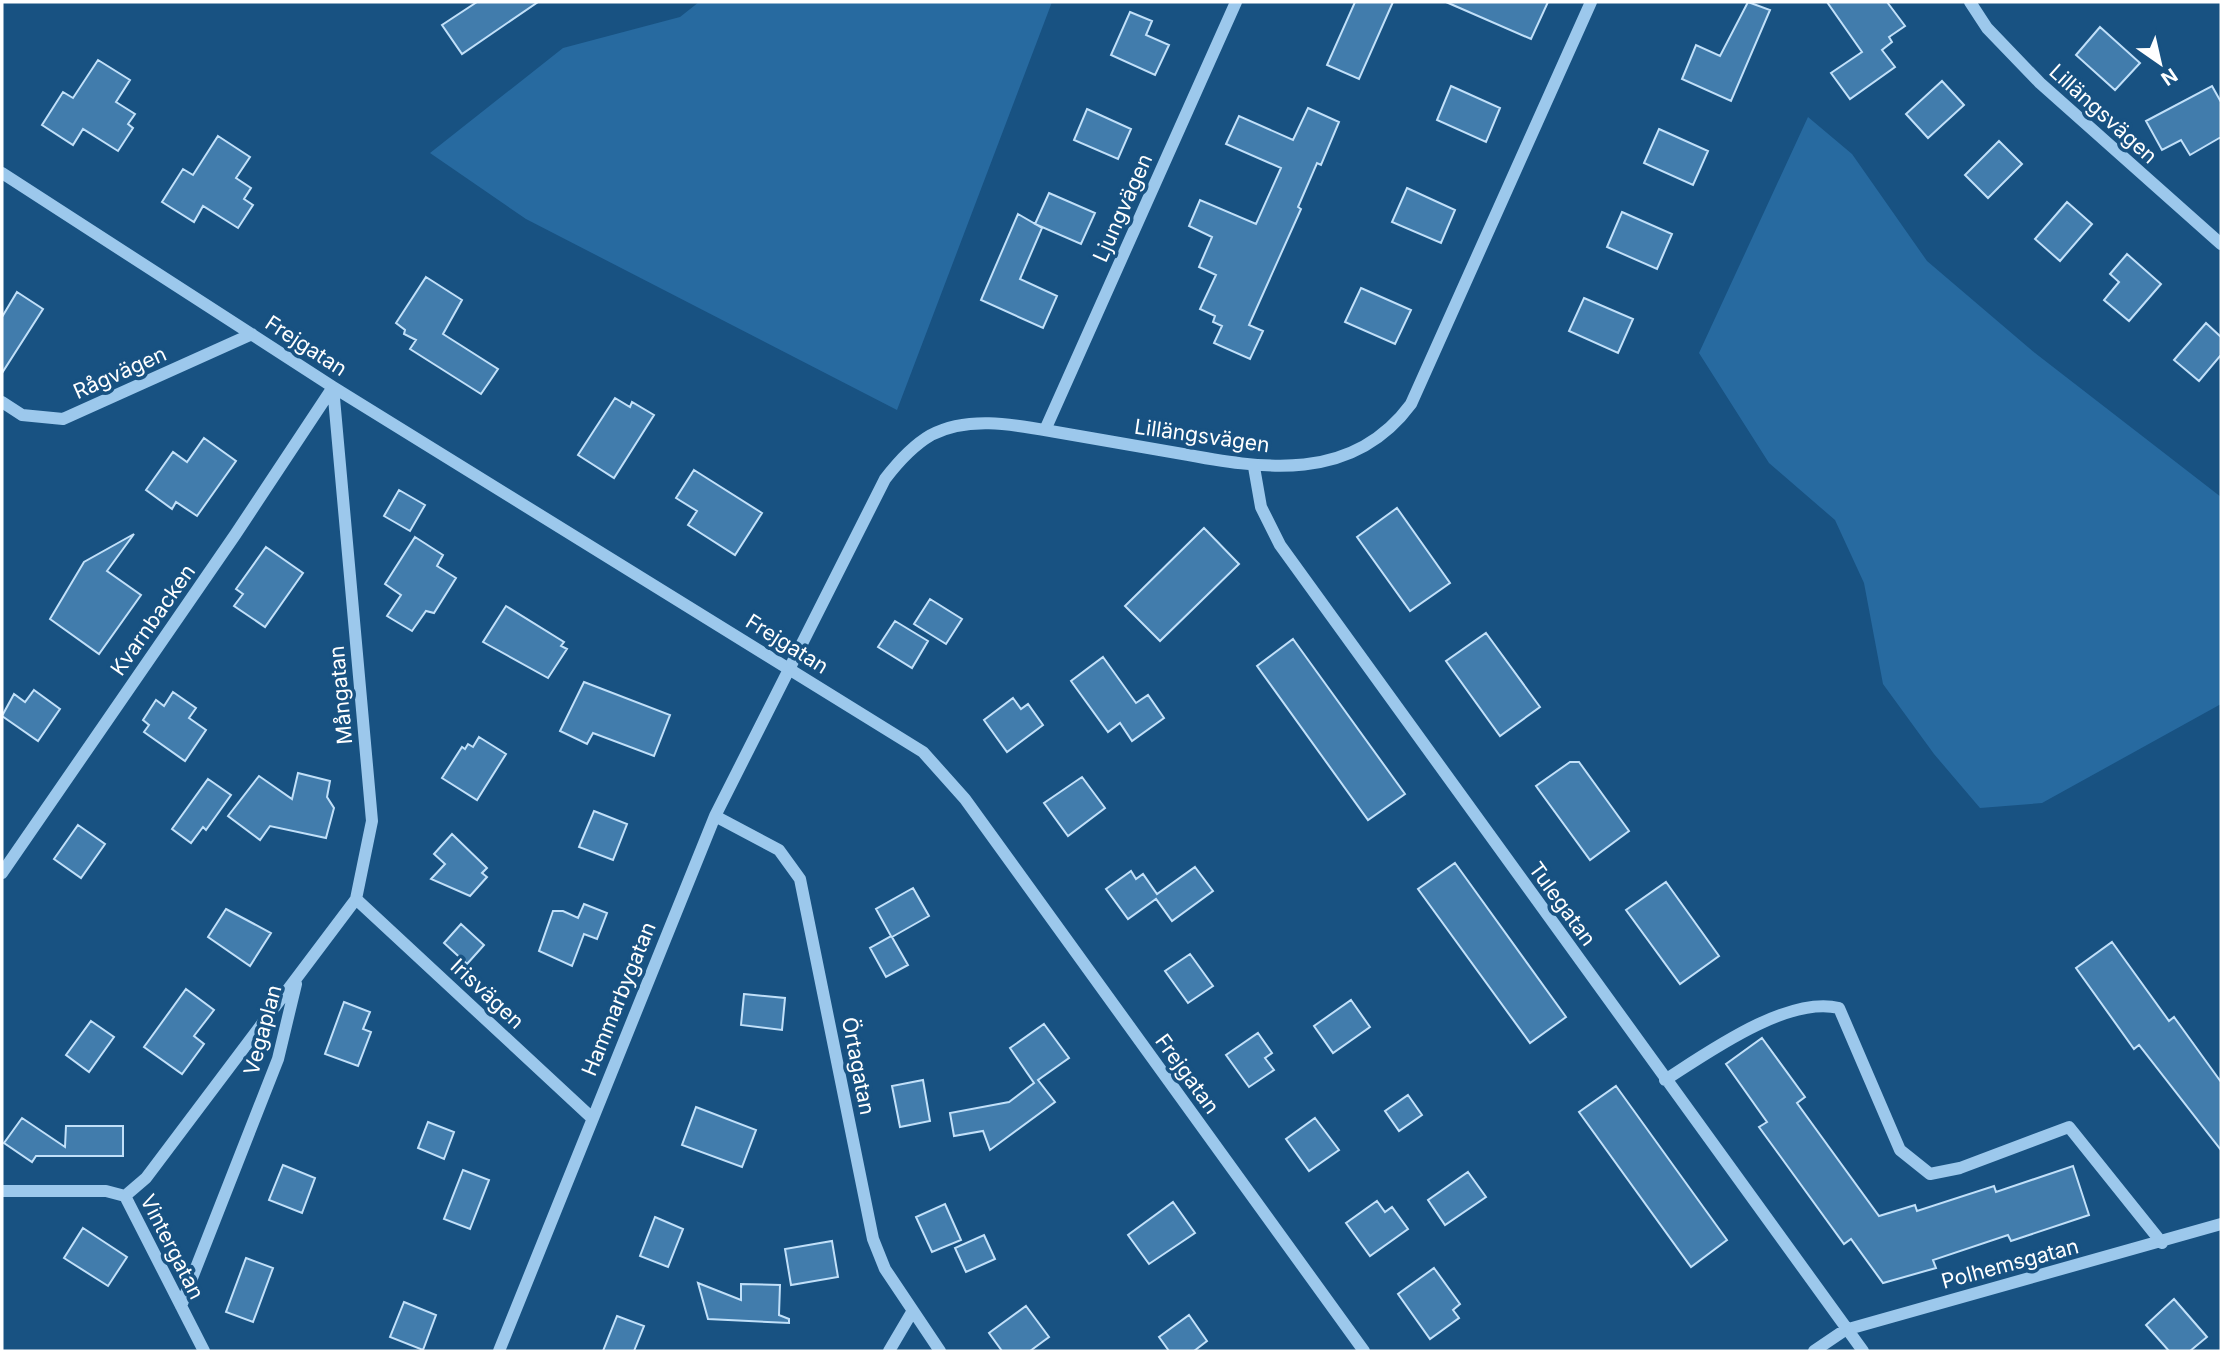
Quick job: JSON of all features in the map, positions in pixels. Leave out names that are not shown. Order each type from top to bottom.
[{"type":"street","name":"Ljungvägen","points":[[1045,430],[1236,2]]},
{"type":"street","name":"Lillängsvägen","points":[[792,669],[885,479],[902,458],[932,435],[979,423],[1045,430],[1254,467],[1298,466],[1354,453],[1377,440],[1396,424],[1411,404],[1591,2]]},
{"type":"street","name":"Lillängsvägen","points":[[1970,2],[1987,28],[2040,83],[2221,244]]},
{"type":"street","name":"Frejgatan","points":[[2,173],[333,387],[923,752],[965,799],[1364,1351]]},
{"type":"street","name":"Rågvägen","points":[[2,402],[22,415],[63,419],[252,334]]},
{"type":"street","name":"Kvarnbacken","points":[[2,873],[236,535],[333,387]]},
{"type":"street","name":"Mångatan","points":[[297,980],[356,899],[372,821],[333,387]]},
{"type":"street","name":"Tulegatan","points":[[1254,467],[1261,507],[1280,545],[1845,1330],[1863,1351]]},
{"type":"street","name":"Hammarbygatan","points":[[499,1351],[715,817],[792,669]]},
{"type":"street","name":"Örtagatan","points":[[715,817],[779,850],[800,879],[873,1239],[885,1269],[940,1351]]},
{"type":"street","name":"Irisvägen","points":[[356,899],[592,1118]]},
{"type":"street","name":"Vegaplan","points":[[125,1196],[146,1178],[297,980]]},
{"type":"street","name":"Vegaplan","points":[[181,1306],[278,1059],[297,980]]},
{"type":"street","points":[[1665,1080],[1744,1028],[1822,1004],[1839,1008],[1900,1150],[1930,1174],[1960,1168],[2069,1127],[2162,1242]]},
{"type":"street","name":"Vintergatan","points":[[2,1191],[106,1191],[125,1196],[204,1351]]},
{"type":"street","name":"Polhemsgatan","points":[[1814,1351],[1845,1330],[2221,1224]]},
{"type":"street","points":[[889,1351],[912,1312]]},
{"type":"shaded area","points":[[699,2],[1052,2],[897,410],[526,219],[430,153],[563,48],[680,17]]},
{"type":"shaded area","points":[[1808,117],[1852,154],[1927,261],[2035,353],[2221,497],[2221,704],[2042,803],[1980,808],[1934,754],[1883,684],[1864,583],[1835,520],[1769,463],[1699,353]]},
{"type":"building","points":[[477,2],[538,2],[462,54],[442,25]]},
{"type":"building","points":[[1355,2],[1393,2],[1359,79],[1327,65]]},
{"type":"building","points":[[1446,2],[1548,2],[1531,39]]},
{"type":"building","points":[[1748,2],[1770,10],[1731,101],[1682,79],[1696,45],[1720,56]]},
{"type":"building","points":[[1827,2],[1887,2],[1905,26],[1889,37],[1892,42],[1882,50],[1895,67],[1850,99],[1831,73],[1862,52]]},
{"type":"building","points":[[1130,12],[1152,21],[1146,35],[1169,45],[1155,75],[1111,55]]},
{"type":"building","points":[[2100,27],[2140,63],[2115,90],[2076,55]]},
{"type":"building","points":[[98,60],[130,80],[116,102],[135,114],[128,124],[133,128],[118,151],[83,129],[73,145],[42,125],[63,92],[73,98]]},
{"type":"building","points":[[1942,81],[1964,105],[1928,138],[1906,114]]},
{"type":"building","points":[[1451,86],[1500,108],[1486,142],[1437,120]]},
{"type":"building","points":[[2212,86],[2221,102],[2221,137],[2190,155],[2181,140],[2162,150],[2146,121]]},
{"type":"building","points":[[1308,108],[1339,122],[1321,165],[1317,163],[1298,207],[1301,209],[1249,325],[1263,331],[1250,359],[1214,343],[1222,326],[1213,322],[1215,316],[1200,309],[1216,275],[1199,267],[1212,237],[1189,226],[1200,200],[1256,224],[1281,168],[1226,144],[1239,116],[1293,140]]},
{"type":"building","points":[[1087,109],[1131,129],[1118,159],[1074,140]]},
{"type":"building","points":[[1659,129],[1708,151],[1693,185],[1644,163]]},
{"type":"building","points":[[218,136],[250,157],[236,178],[251,188],[244,199],[253,205],[238,228],[203,206],[194,222],[162,202],[183,169],[193,175]]},
{"type":"building","points":[[1999,141],[2022,164],[1988,198],[1965,175]]},
{"type":"building","points":[[1407,188],[1455,210],[1441,243],[1392,222]]},
{"type":"building","points":[[1049,193],[1095,213],[1081,244],[1035,224]]},
{"type":"building","points":[[2067,202],[2092,224],[2060,261],[2035,239]]},
{"type":"building","points":[[1622,212],[1672,234],[1657,269],[1607,247]]},
{"type":"building","points":[[1018,214],[1042,228],[1020,279],[1057,296],[1043,328],[981,300]]},
{"type":"building","points":[[2127,254],[2161,284],[2129,321],[2104,300],[2119,282],[2110,274]]},
{"type":"building","points":[[426,277],[462,300],[443,334],[498,369],[481,394],[410,349],[416,340],[404,334],[405,330],[396,323]]},
{"type":"building","points":[[1361,288],[1411,310],[1395,344],[1345,322]]},
{"type":"building","points":[[17,292],[43,309],[2,373],[2,317]]},
{"type":"building","points":[[1584,298],[1633,319],[1618,353],[1569,331]]},
{"type":"building","points":[[2206,323],[2221,337],[2221,355],[2199,381],[2174,360]]},
{"type":"building","points":[[615,398],[630,407],[632,402],[654,415],[614,478],[578,455]]},
{"type":"building","points":[[204,438],[236,461],[197,516],[176,502],[172,509],[146,490],[173,452],[187,462]]},
{"type":"building","points":[[694,470],[762,513],[735,555],[688,525],[697,511],[676,498]]},
{"type":"building","points":[[399,490],[425,505],[410,531],[384,516]]},
{"type":"building","points":[[1397,508],[1450,583],[1410,611],[1357,537]]},
{"type":"building","points":[[1204,528],[1239,564],[1160,641],[1125,606]]},
{"type":"building","points":[[134,534],[107,571],[141,595],[99,654],[50,619],[84,562]]},
{"type":"building","points":[[415,537],[443,555],[437,566],[456,578],[434,613],[426,611],[412,631],[387,616],[401,595],[385,584]]},
{"type":"building","points":[[266,547],[303,573],[265,627],[234,606],[243,594],[236,589]]},
{"type":"building","points":[[930,599],[962,619],[946,644],[914,624]]},
{"type":"building","points":[[506,606],[564,642],[561,646],[567,649],[548,678],[483,642]]},
{"type":"building","points":[[895,621],[928,641],[912,668],[878,647]]},
{"type":"building","points":[[1486,633],[1540,707],[1500,736],[1446,661]]},
{"type":"building","points":[[1293,639],[1405,794],[1368,820],[1257,666]]},
{"type":"building","points":[[1103,657],[1136,703],[1148,695],[1164,718],[1132,741],[1120,723],[1108,732],[1071,681]]},
{"type":"building","points":[[584,682],[670,715],[654,756],[593,733],[587,744],[560,731]]},
{"type":"building","points":[[34,690],[60,709],[38,741],[2,716],[14,694],[25,702]]},
{"type":"building","points":[[173,692],[196,708],[189,718],[206,730],[185,761],[144,732],[149,725],[143,720],[156,700],[164,706]]},
{"type":"building","points":[[1013,698],[1021,709],[1028,704],[1043,725],[1007,752],[984,720]]},
{"type":"building","points":[[479,737],[506,754],[477,800],[442,778],[462,747],[465,749],[468,744],[473,747]]},
{"type":"building","points":[[1570,762],[1579,762],[1629,831],[1590,860],[1536,786]]},
{"type":"building","points":[[298,773],[330,781],[327,797],[334,808],[326,838],[270,826],[260,840],[228,816],[259,776],[292,799]]},
{"type":"building","points":[[1082,777],[1105,808],[1068,836],[1044,803]]},
{"type":"building","points":[[208,779],[231,795],[206,830],[203,827],[191,843],[172,829]]},
{"type":"building","points":[[594,811],[627,824],[613,860],[579,847]]},
{"type":"building","points":[[78,825],[105,844],[81,878],[54,859]]},
{"type":"building","points":[[452,834],[487,868],[482,873],[487,877],[470,896],[431,879],[445,864],[434,854]]},
{"type":"building","points":[[1455,863],[1566,1017],[1530,1043],[1418,889]]},
{"type":"building","points":[[1195,867],[1213,891],[1172,921],[1156,899],[1128,919],[1106,889],[1131,871],[1136,879],[1143,874],[1157,894]]},
{"type":"building","points":[[1666,882],[1719,956],[1680,984],[1626,910]]},
{"type":"building","points":[[913,888],[929,916],[892,937],[908,965],[886,977],[870,948],[891,936],[876,909]]},
{"type":"building","points":[[584,904],[607,913],[597,939],[584,934],[572,966],[539,951],[553,911],[563,911],[578,918]]},
{"type":"building","points":[[226,909],[271,933],[250,966],[208,937]]},
{"type":"building","points":[[461,924],[484,945],[467,964],[444,943]]},
{"type":"building","points":[[2112,942],[2169,1021],[2174,1017],[2221,1082],[2221,1150],[2139,1045],[2134,1049],[2076,968]]},
{"type":"building","points":[[1190,954],[1213,986],[1188,1003],[1165,971]]},
{"type":"building","points":[[186,989],[214,1010],[194,1036],[204,1044],[182,1074],[144,1047]]},
{"type":"building","points":[[744,994],[785,998],[782,1030],[741,1025]]},
{"type":"building","points":[[1351,1000],[1370,1027],[1333,1053],[1314,1026]]},
{"type":"building","points":[[344,1002],[370,1012],[363,1029],[371,1032],[358,1066],[325,1054]]},
{"type":"building","points":[[91,1021],[114,1037],[89,1072],[66,1055]]},
{"type":"building","points":[[1044,1024],[1069,1058],[1038,1080],[1055,1102],[990,1150],[983,1131],[954,1136],[950,1113],[1009,1102],[1034,1083],[1010,1048]]},
{"type":"building","points":[[1258,1033],[1272,1053],[1265,1058],[1274,1070],[1249,1087],[1226,1055]]},
{"type":"building","points":[[1762,1038],[1805,1097],[1797,1103],[1879,1216],[1915,1205],[1917,1211],[1994,1186],[1996,1192],[2073,1166],[2089,1215],[2011,1241],[2008,1235],[1933,1260],[1936,1268],[1883,1283],[1851,1239],[1844,1244],[1759,1127],[1767,1122],[1726,1064]]},
{"type":"building","points":[[923,1080],[930,1121],[900,1127],[892,1086]]},
{"type":"building","points":[[1616,1086],[1727,1240],[1691,1267],[1579,1112]]},
{"type":"building","points":[[1408,1095],[1422,1115],[1399,1131],[1385,1111]]},
{"type":"building","points":[[696,1107],[756,1130],[742,1167],[682,1145]]},
{"type":"building","points":[[22,1118],[65,1147],[66,1126],[123,1126],[123,1156],[36,1156],[32,1162],[4,1143]]},
{"type":"building","points":[[1315,1118],[1339,1150],[1309,1171],[1286,1139]]},
{"type":"building","points":[[428,1122],[454,1132],[444,1159],[418,1148]]},
{"type":"building","points":[[283,1165],[315,1178],[302,1213],[269,1200]]},
{"type":"building","points":[[463,1170],[489,1180],[470,1229],[444,1219]]},
{"type":"building","points":[[1468,1172],[1486,1197],[1445,1225],[1428,1200]]},
{"type":"building","points":[[1377,1201],[1385,1212],[1392,1207],[1408,1229],[1370,1256],[1346,1223]]},
{"type":"building","points":[[1173,1202],[1195,1233],[1149,1264],[1128,1235]]},
{"type":"building","points":[[945,1204],[961,1240],[932,1252],[916,1217]]},
{"type":"building","points":[[655,1217],[683,1229],[668,1267],[640,1256]]},
{"type":"building","points":[[83,1228],[127,1257],[108,1286],[64,1258]]},
{"type":"building","points":[[984,1235],[995,1259],[966,1272],[955,1248]]},
{"type":"building","points":[[832,1241],[838,1277],[791,1285],[785,1249]]},
{"type":"building","points":[[246,1258],[273,1268],[253,1322],[226,1312]]},
{"type":"building","points":[[1434,1268],[1460,1304],[1453,1310],[1459,1318],[1430,1339],[1398,1294]]},
{"type":"building","points":[[698,1283],[741,1300],[741,1284],[780,1285],[779,1315],[789,1319],[789,1323],[708,1319]]},
{"type":"building","points":[[2174,1299],[2207,1337],[2190,1351],[2169,1351],[2146,1325]]},
{"type":"building","points":[[404,1302],[436,1315],[423,1350],[390,1337]]},
{"type":"building","points":[[1026,1306],[1049,1337],[1030,1351],[1002,1351],[989,1333]]},
{"type":"building","points":[[1189,1315],[1207,1341],[1194,1351],[1169,1351],[1159,1337]]},
{"type":"building","points":[[617,1316],[644,1326],[634,1351],[603,1351]]}]
